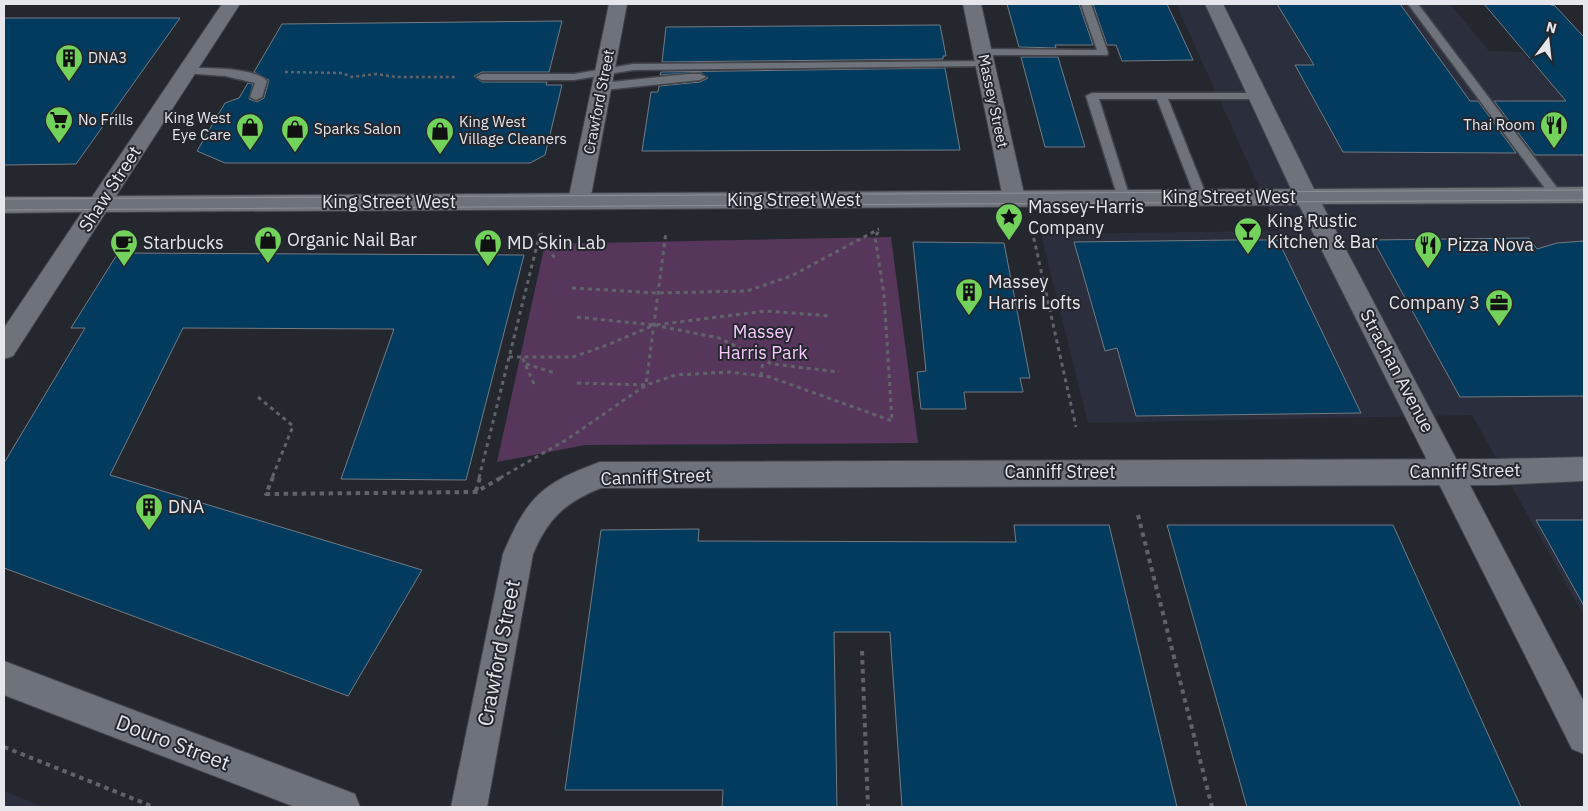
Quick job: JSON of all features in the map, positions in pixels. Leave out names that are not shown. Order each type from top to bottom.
[{"type":"street","name":"Shaw Street","points":[[4,348],[232,4]]},
{"type":"street","name":"Crawford Street","points":[[579,201],[618,4]]},
{"type":"street","name":"Massey Street","points":[[972,4],[1014,198]]},
{"type":"street","name":"Strachan Avenue","points":[[1214,4],[1306,196],[1450,472],[1584,737]]},
{"type":"street","name":"King Street West","points":[[4,204],[1584,196]]},
{"type":"street","name":"Canniff Street","points":[[544,505],[571,486],[600,475],[1450,472],[1584,469]]},
{"type":"street","name":"Crawford Street","points":[[469,807],[518,554],[528,528],[544,505]]},
{"type":"street","name":"Douro Street","points":[[4,678],[342,807]]},
{"type":"lane","points":[[604,78],[633,67],[1103,53],[1086,4]]},
{"type":"lane","points":[[1413,4],[1557,196]]},
{"type":"lane","points":[[188,71],[220,72],[249,76],[261,81],[256,97]]},
{"type":"lane","points":[[482,77],[604,78],[630,85],[683,77],[733,76]]},
{"type":"lane","points":[[1124,198],[1092,96],[1257,96]]},
{"type":"lane","points":[[1162,96],[1201,197]]},
{"type":"path","points":[[276,72],[342,73],[352,77],[376,74],[396,77],[482,77]]},
{"type":"path","points":[[258,397],[293,426],[266,494],[476,492],[566,440],[646,385],[676,375],[730,372],[761,376],[786,382],[892,421],[884,295],[875,237],[880,229],[791,276],[753,290],[732,293],[572,288]]},
{"type":"path","points":[[1032,230],[1076,428]]},
{"type":"path","points":[[646,385],[666,232]]},
{"type":"path","points":[[476,492],[540,233],[555,259]]},
{"type":"path","points":[[509,357],[573,357],[610,344],[654,325],[760,312],[831,316]]},
{"type":"path","points":[[576,317],[654,325],[719,338],[763,361],[839,372]]},
{"type":"path","points":[[522,357],[534,384]]},
{"type":"path","points":[[761,376],[763,361]]},
{"type":"path","points":[[525,364],[555,373]]},
{"type":"path","points":[[578,383],[646,385]]},
{"type":"path","points":[[1138,515],[1212,807]]},
{"type":"path","points":[[862,651],[868,807]]},
{"type":"path","points":[[4,747],[154,807]]},
{"type":"shaded area","points":[[1176,4],[1450,4],[1489,51],[1522,52],[1533,65],[1584,65],[1584,616],[1472,415],[1088,423],[1041,234],[1279,231]]},
{"type":"shaded area","points":[[4,791],[43,807],[4,807]]},
{"type":"green space","name":"Massey Harris Park","points":[[891,237],[918,443],[585,445],[497,462],[545,244]]},
{"type":"building","points":[[1007,4],[1079,4],[1093,45],[1055,45],[1056,48],[1019,47]]},
{"type":"building","points":[[1093,4],[1167,4],[1193,60],[1122,61],[1116,45],[1107,45]]},
{"type":"building","points":[[1277,4],[1400,4],[1470,101],[1478,101],[1516,153],[1343,152],[1295,65],[1314,65]]},
{"type":"building","points":[[1484,4],[1548,4],[1555,6],[1584,37],[1584,155],[1535,155],[1494,101],[1566,101]]},
{"type":"building","name":"DNA3","points":[[4,18],[180,18],[76,164],[4,165]]},
{"type":"building","points":[[562,21],[549,72],[482,72],[474,76],[482,82],[547,82],[546,85],[562,85],[545,155],[530,163],[225,163],[197,151],[225,103],[239,98],[248,83],[253,84],[249,99],[257,102],[264,98],[269,80],[254,72],[282,24]]},
{"type":"building","points":[[940,25],[946,56],[943,56],[943,59],[662,62],[666,27]]},
{"type":"building","points":[[1021,57],[1058,57],[1085,147],[1045,147]]},
{"type":"building","points":[[945,68],[960,150],[642,151],[651,92],[658,92],[659,86],[700,82],[708,78],[700,72],[660,75],[661,72]]},
{"type":"building","points":[[1529,238],[1537,249],[1557,243],[1584,241],[1584,396],[1460,397],[1373,240]]},
{"type":"building","points":[[1278,240],[1361,413],[1136,416],[1117,348],[1105,351],[1074,242]]},
{"type":"building","name":"Massey Harris Lofts","points":[[913,242],[1004,243],[1030,378],[1020,378],[1023,392],[964,392],[966,409],[921,409],[917,372],[926,371]]},
{"type":"building","points":[[118,253],[524,255],[466,480],[341,479],[394,329],[183,328],[110,475],[422,570],[348,696],[4,568],[4,463],[85,328],[71,328]]},
{"type":"building","points":[[1536,520],[1584,520],[1584,606]]},
{"type":"building","points":[[1014,525],[1109,525],[1177,807],[902,807],[890,632],[834,632],[837,807],[722,807],[723,790],[565,790],[601,530],[699,529],[698,541],[1016,542]]},
{"type":"building","points":[[1167,525],[1393,525],[1521,807],[1247,807]]},
{"type":"tram line","points":[[4,199],[1584,190]]},
{"type":"tram line","points":[[4,210],[1584,200]]},
{"type":"place","name":"DNA3","points":[[69,82]]},
{"type":"place","name":"No Frills","points":[[59,144]]},
{"type":"place","name":"Thai Room","points":[[1554,149]]},
{"type":"place","name":"King West Eye Care","points":[[250,151]]},
{"type":"place","name":"Sparks Salon","points":[[295,153]]},
{"type":"place","name":"King West Village Cleaners","points":[[440,155]]},
{"type":"place","name":"Massey-Harris Company","points":[[1009,241]]},
{"type":"place","name":"King Rustic Kitchen & Bar","points":[[1248,255]]},
{"type":"place","name":"Organic Nail Bar","points":[[268,264]]},
{"type":"place","name":"Starbucks","points":[[124,267]]},
{"type":"place","name":"MD Skin Lab","points":[[488,267]]},
{"type":"place","name":"Pizza Nova","points":[[1428,269]]},
{"type":"place","name":"Massey Harris Lofts","points":[[969,316]]},
{"type":"place","name":"Company 3","points":[[1499,327]]},
{"type":"place","name":"DNA","points":[[149,531]]}]
